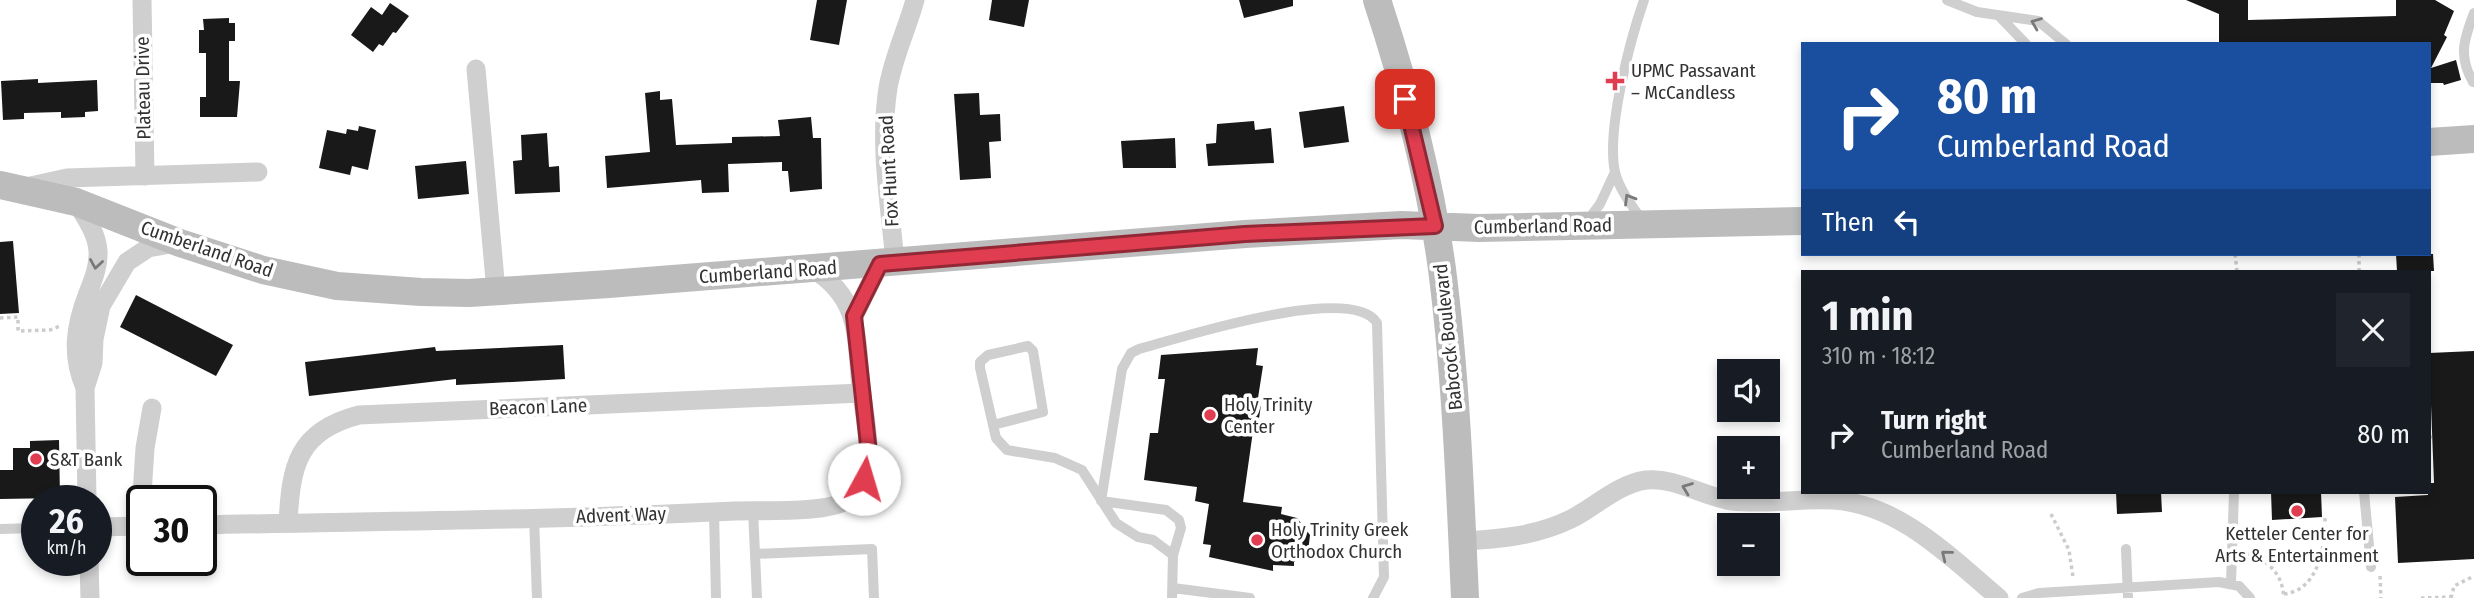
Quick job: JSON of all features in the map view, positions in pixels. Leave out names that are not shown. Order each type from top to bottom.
[{"type":"main road","name":"Babcock Boulevard","points":[[1377,0],[1399,73],[1435,226],[1455,395],[1465,598]]},
{"type":"main road","points":[[2431,142],[2474,139]]},
{"type":"main road","name":"Cumberland Road","points":[[11,187],[76,202],[180,243],[263,270],[337,286],[421,292],[496,291],[813,269],[1245,234],[1435,226],[1582,227],[1801,221]]},
{"type":"street","name":"Plateau Drive","points":[[142,0],[145,176]]},
{"type":"street","name":"Fox Hunt Road","points":[[888,263],[885,113],[894,64],[915,0]]},
{"type":"street","points":[[476,69],[496,291]]},
{"type":"street","points":[[11,187],[67,178],[258,172]]},
{"type":"street","points":[[76,202],[92,229],[98,251],[94,279],[80,315],[75,341],[75,366],[85,388]]},
{"type":"street","points":[[87,485],[85,388],[93,363],[96,324],[101,306],[121,268],[148,248],[180,243]]},
{"type":"street","points":[[854,316],[888,263]]},
{"type":"street","name":"Advent Way","points":[[217,525],[714,512],[839,505],[858,491],[864,479],[868,444],[854,316],[836,286],[813,269]]},
{"type":"street","name":"Beacon Lane","points":[[288,523],[291,478],[302,450],[326,427],[359,415],[862,393]]},
{"type":"street","points":[[143,485],[145,448],[152,408]]},
{"type":"street","points":[[1463,541],[1541,532],[1573,518],[1623,488],[1644,480],[1661,480],[1720,499],[1742,502],[1836,500],[1864,506],[1913,528],[1999,598]]},
{"type":"street","points":[[89,576],[90,598]]},
{"type":"lane","points":[[1582,227],[1600,204],[1615,172],[1618,109],[1644,0]]},
{"type":"lane","points":[[1947,0],[1976,12],[2038,22],[2063,42]]},
{"type":"lane","points":[[2473,82],[2466,69],[2463,43],[2474,13]]},
{"type":"lane","points":[[2000,17],[2024,42]]},
{"type":"lane","points":[[1615,172],[1646,225]]},
{"type":"lane","points":[[1101,500],[1122,369],[1131,353],[1290,310],[1364,311],[1377,323],[1384,577],[1373,598]]},
{"type":"lane","points":[[993,425],[1043,411],[1033,351],[1028,346],[988,355],[980,362],[993,425],[996,438],[1007,450],[1055,458],[1082,470],[1124,531],[1153,540],[1173,555]]},
{"type":"lane","points":[[2231,583],[2234,494]]},
{"type":"lane","points":[[2364,494],[2371,567]]},
{"type":"lane","points":[[1101,500],[1166,510],[1173,514],[1181,528],[1173,555],[1173,593],[1250,598]]},
{"type":"lane","points":[[753,510],[757,598]]},
{"type":"lane","points":[[714,512],[716,598]]},
{"type":"lane","points":[[534,517],[537,598]]},
{"type":"lane","points":[[0,529],[21,528]]},
{"type":"lane","points":[[755,554],[872,549],[874,598]]},
{"type":"lane","points":[[2126,549],[2127,593]]},
{"type":"lane","points":[[2022,598],[2039,593],[2127,593],[2231,583],[2250,598]]},
{"type":"path","points":[[0,318],[18,317],[18,331],[50,330],[63,323]]},
{"type":"path","points":[[2051,514],[2069,550],[2076,591]]},
{"type":"path","points":[[2246,540],[2246,553],[2270,564],[2284,596],[2301,590],[2310,580],[2324,548],[2325,517]]},
{"type":"path","points":[[2421,598],[2451,597],[2457,584],[2474,576]]},
{"type":"building","points":[[817,0],[847,0],[839,45],[810,40]]},
{"type":"building","points":[[992,0],[1029,0],[1024,27],[989,20]]},
{"type":"building","points":[[1239,0],[1293,0],[1293,6],[1244,18]]},
{"type":"building","points":[[2186,0],[2248,0],[2248,20],[2396,16],[2396,0],[2435,0],[2454,11],[2444,35],[2447,37],[2431,68],[2431,42],[2219,42],[2219,14]]},
{"type":"building","points":[[390,3],[409,16],[383,46],[379,44],[373,52],[351,35],[371,7],[382,15]]},
{"type":"building","points":[[229,18],[229,23],[235,23],[235,41],[229,41],[229,81],[240,81],[237,117],[200,117],[200,97],[206,97],[206,53],[199,53],[199,30],[204,30],[203,19]]},
{"type":"building","points":[[2456,60],[2461,80],[2444,85],[2431,83],[2431,68]]},
{"type":"building","points":[[38,79],[38,83],[97,80],[98,111],[85,112],[85,117],[61,118],[61,112],[24,113],[24,119],[3,120],[1,81]]},
{"type":"building","points":[[660,91],[660,100],[672,99],[676,145],[732,143],[732,137],[780,136],[778,120],[811,117],[813,138],[821,138],[822,189],[790,192],[788,171],[782,171],[782,162],[728,164],[729,192],[702,193],[701,180],[607,188],[605,156],[650,152],[645,93]]},
{"type":"building","points":[[979,93],[980,115],[1000,114],[1001,141],[989,142],[991,178],[960,180],[954,94]]},
{"type":"building","points":[[1344,106],[1349,142],[1304,148],[1299,112]]},
{"type":"building","points":[[1254,121],[1255,130],[1271,128],[1274,163],[1208,166],[1206,144],[1216,143],[1217,124]]},
{"type":"building","points":[[359,126],[376,130],[368,170],[352,166],[350,175],[319,168],[327,130],[346,134],[347,129],[358,131]]},
{"type":"building","points":[[547,133],[549,167],[559,166],[560,192],[515,194],[513,161],[522,160],[521,135]]},
{"type":"building","points":[[1175,138],[1176,168],[1123,168],[1121,141]]},
{"type":"building","points":[[466,161],[469,194],[418,199],[415,166]]},
{"type":"building","points":[[13,241],[19,313],[0,314],[0,242]]},
{"type":"building","points":[[2433,254],[2434,271],[2397,270],[2396,256]]},
{"type":"building","points":[[136,295],[233,345],[216,376],[120,327]]},
{"type":"building","points":[[563,345],[565,379],[456,385],[456,379],[309,396],[305,362],[435,347],[436,351]]},
{"type":"building","name":"Holy Trinity Center","points":[[1258,348],[1256,365],[1263,366],[1258,398],[1262,398],[1257,432],[1253,431],[1243,502],[1282,507],[1281,514],[1297,518],[1310,535],[1308,552],[1294,562],[1294,566],[1273,565],[1273,571],[1209,557],[1211,545],[1203,544],[1209,504],[1195,501],[1197,487],[1144,480],[1150,433],[1158,433],[1165,379],[1158,379],[1161,355]]},
{"type":"building","points":[[2474,351],[2474,559],[2398,563],[2395,497],[2431,494],[2431,483],[2434,483],[2431,353]]},
{"type":"building","name":"S&T Bank","points":[[59,440],[60,485],[21,485],[21,499],[0,499],[0,470],[13,470],[13,448],[30,448],[30,441]]},
{"type":"building","points":[[2116,494],[2161,494],[2162,512],[2117,514]]},
{"type":"building","name":"Ketteler Center for Arts & Entertainment","points":[[2271,494],[2321,494],[2322,517],[2272,520]]},
{"type":"place","name":"UPMC Passavant – McCandless","points":[[1615,81]]},
{"type":"place","name":"Holy Trinity Center","points":[[1210,415]]},
{"type":"place","name":"S&T Bank","points":[[36,459]]},
{"type":"place","name":"Ketteler Center for Arts & Entertainment","points":[[2297,511]]},
{"type":"place","name":"Holy Trinity Greek Orthodox Church","points":[[1257,540]]},
{"type":"route","points":[[864,479],[868,444],[854,316],[860,299],[880,264],[1245,234],[1401,225],[1435,226],[1405,99]]}]
